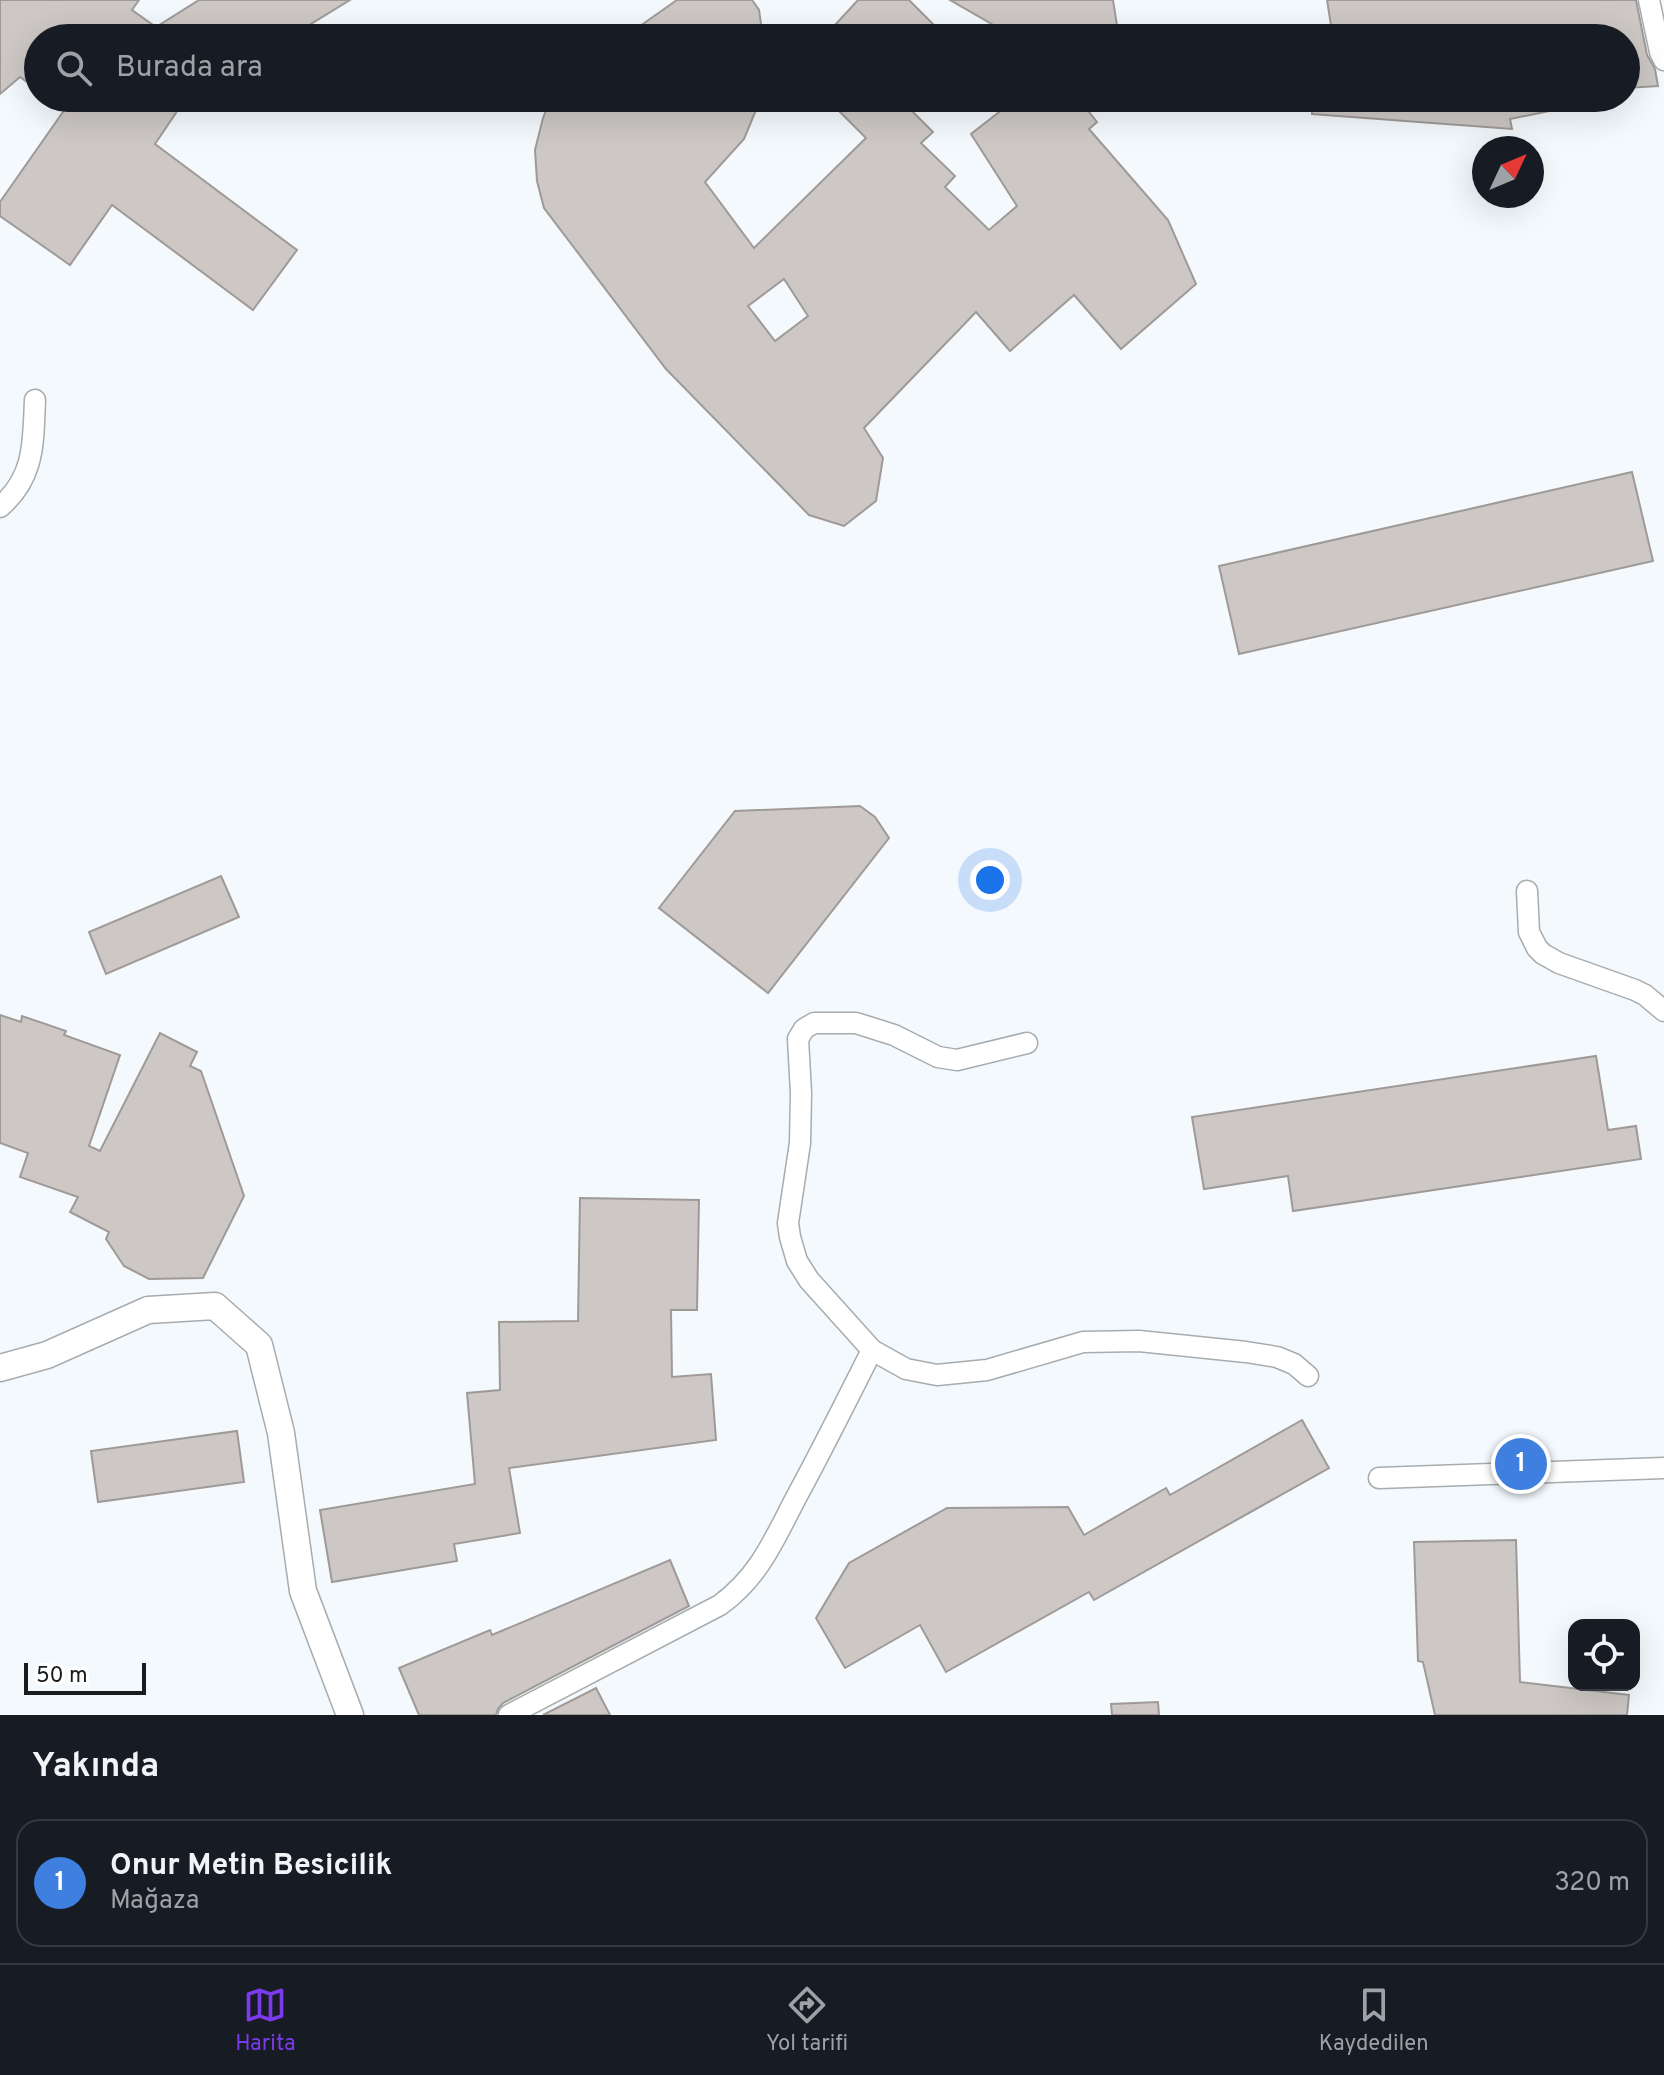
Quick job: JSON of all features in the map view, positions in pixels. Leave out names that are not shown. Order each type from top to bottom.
[{"type":"main road","points":[[0,1368],[47,1355],[148,1310],[215,1306],[259,1345],[281,1433],[303,1591],[350,1715]]},
{"type":"street","points":[[1649,0],[1664,60]]},
{"type":"street","points":[[0,507],[20,486],[29,467],[35,400]]},
{"type":"street","points":[[1527,891],[1529,932],[1543,954],[1559,963],[1635,990],[1664,1011]]},
{"type":"street","points":[[1027,1043],[957,1060],[938,1057],[894,1035],[856,1023],[814,1023],[804,1029],[798,1045],[800,1143],[788,1223],[797,1261],[809,1280],[872,1350],[906,1369],[937,1375],[987,1370],[1083,1342],[1139,1341],[1277,1357],[1294,1364],[1308,1376]]},
{"type":"street","points":[[509,1715],[720,1605],[747,1582],[763,1560],[872,1350]]},
{"type":"street","points":[[1379,1478],[1664,1468]]},
{"type":"building","points":[[0,0],[139,0],[132,10],[152,24],[24,24],[24,80],[20,77],[0,94]]},
{"type":"building","points":[[199,0],[350,0],[311,24],[161,24]]},
{"type":"building","points":[[677,0],[752,0],[759,10],[761,24],[643,24]]},
{"type":"building","points":[[858,0],[909,0],[933,24],[836,24]]},
{"type":"building","points":[[950,0],[1113,0],[1117,24],[992,24]]},
{"type":"building","points":[[1327,0],[1636,0],[1647,55],[1655,69],[1658,86],[1640,87],[1640,24],[1331,24]]},
{"type":"building","points":[[63,112],[177,112],[155,144],[297,250],[253,310],[112,205],[70,265],[0,216],[0,202]]},
{"type":"building","points":[[545,112],[755,112],[744,139],[705,182],[754,248],[866,138],[840,112],[913,112],[933,132],[921,143],[955,176],[945,187],[989,230],[1017,206],[971,134],[999,112],[1089,112],[1097,122],[1089,129],[1168,220],[1196,284],[1121,349],[1074,295],[1010,351],[976,312],[864,428],[883,458],[876,501],[844,526],[809,515],[666,369],[544,208],[537,181],[535,150]],"holes":[[[784,279],[808,316],[775,341],[748,306]]]},
{"type":"building","points":[[1545,112],[1510,119],[1512,129],[1312,114]]},
{"type":"building","points":[[1632,472],[1653,561],[1239,654],[1219,566]]},
{"type":"building","points":[[860,806],[875,817],[889,838],[768,993],[659,908],[735,811]]},
{"type":"building","points":[[221,876],[239,917],[106,974],[89,932]]},
{"type":"building","points":[[0,1015],[21,1022],[22,1016],[120,1055],[89,1146],[100,1151],[160,1033],[197,1052],[190,1066],[201,1071],[244,1196],[203,1278],[149,1279],[124,1266],[106,1239],[109,1232],[70,1212],[78,1197],[20,1177],[28,1153],[0,1143]]},
{"type":"building","points":[[1596,1056],[1608,1130],[1636,1126],[1641,1159],[1293,1211],[1288,1176],[1204,1189],[1192,1117]]},
{"type":"building","points":[[580,1198],[699,1200],[697,1310],[671,1310],[672,1377],[711,1374],[716,1440],[509,1468],[520,1533],[454,1544],[457,1561],[332,1582],[320,1510],[475,1484],[467,1393],[500,1390],[499,1322],[578,1321]]},
{"type":"building","points":[[1302,1420],[1329,1468],[1094,1600],[1089,1592],[946,1672],[920,1625],[845,1668],[816,1618],[849,1563],[947,1508],[1068,1507],[1084,1535],[1166,1488],[1170,1495]]},
{"type":"building","points":[[237,1431],[244,1482],[98,1502],[91,1451]]},
{"type":"building","points":[[1516,1540],[1520,1682],[1568,1688],[1568,1691],[1629,1695],[1627,1715],[1435,1715],[1423,1662],[1418,1661],[1414,1542]]},
{"type":"building","points":[[670,1560],[689,1606],[503,1703],[496,1715],[419,1715],[399,1668],[490,1630],[492,1635]]},
{"type":"building","points":[[596,1688],[610,1715],[543,1715]]},
{"type":"building","points":[[1158,1702],[1159,1715],[1112,1715],[1111,1704]]},
{"type":"place","name":"Onur Metin Besicilik","points":[[1521,1464]]}]
